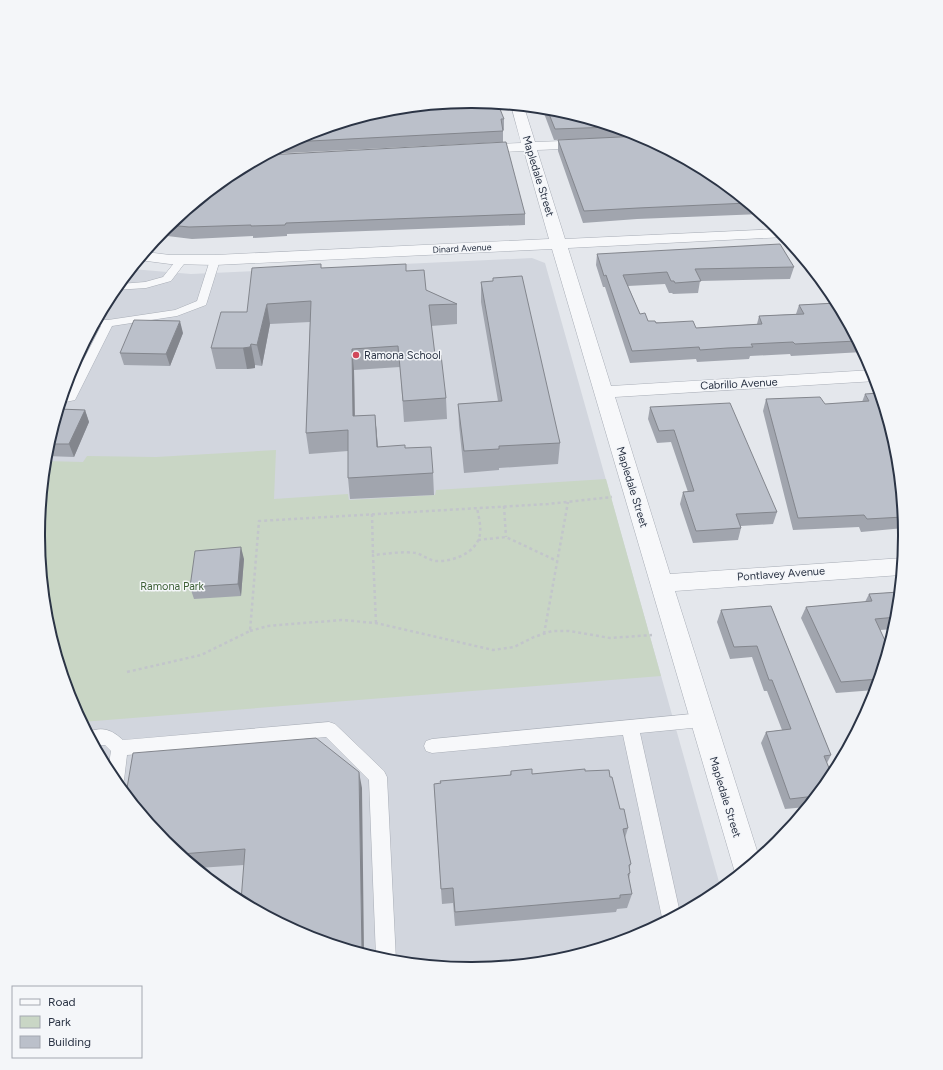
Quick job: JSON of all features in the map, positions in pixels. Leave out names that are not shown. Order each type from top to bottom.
[{"type":"street","name":"Mapledale Street","points":[[519,111],[745,862]]},
{"type":"street","points":[[466,150],[529,146],[606,144]]},
{"type":"street","name":"Dinard Avenue","points":[[148,257],[182,260],[215,260],[773,233]]},
{"type":"street","name":"Cabrillo Avenue","points":[[604,392],[868,376]]},
{"type":"street","name":"Pontlavey Avenue","points":[[661,583],[897,566]]},
{"type":"lane","points":[[125,286],[146,285],[167,279],[182,260]]},
{"type":"lane","points":[[101,323],[177,312],[202,303],[215,260]]},
{"type":"lane","points":[[68,397],[71,396],[108,323]]},
{"type":"lane","points":[[432,746],[702,720]]},
{"type":"lane","points":[[630,727],[670,912]]},
{"type":"lane","points":[[96,737],[108,736],[120,748],[329,730],[378,777],[386,952]]},
{"type":"lane","points":[[116,771],[120,748]]},
{"type":"path","points":[[250,631],[259,521],[568,502],[634,495]]},
{"type":"path","points":[[544,634],[568,502]]},
{"type":"path","points":[[504,506],[506,537]]},
{"type":"path","points":[[373,555],[416,553],[431,560],[442,560],[458,557],[470,551],[478,540],[480,528],[477,508]]},
{"type":"path","points":[[372,514],[376,623]]},
{"type":"path","points":[[478,540],[506,537],[557,561]]},
{"type":"path","points":[[127,672],[201,655],[250,631],[268,626],[303,622],[341,620],[376,623],[493,650],[514,647],[552,631],[570,631],[610,638],[676,633]]},
{"type":"shaded area","points":[[532,258],[545,263],[719,882],[660,918],[609,939],[582,947],[527,958],[499,961],[444,961],[416,958],[361,947],[334,939],[283,918],[235,890],[190,856],[151,816],[133,795],[102,748],[77,698],[68,672],[53,618],[49,591],[45,535],[46,507],[53,452],[68,398],[77,372],[102,322],[138,269],[191,274]]},
{"type":"green space","name":"Ramona Park","points":[[276,450],[274,499],[348,494],[349,500],[435,495],[436,490],[606,479],[661,676],[88,722],[77,698],[68,672],[53,618],[49,591],[45,535],[46,507],[52,461],[83,462],[87,456],[156,457]]},
{"type":"building","points":[[444,109],[500,109],[504,119],[501,119],[503,131],[308,141],[361,123],[416,112]]},
{"type":"building","points":[[550,116],[597,128],[555,129]]},
{"type":"building","points":[[624,137],[660,152],[685,166],[708,180],[739,203],[584,211],[558,140]]},
{"type":"building","points":[[506,142],[525,214],[286,223],[285,225],[189,227],[178,226],[190,214],[235,180],[279,154]]},
{"type":"building","points":[[780,244],[794,267],[695,269],[701,281],[675,283],[674,281],[671,281],[667,272],[623,275],[640,314],[645,313],[648,321],[655,321],[656,323],[693,321],[696,328],[762,324],[759,316],[804,314],[799,305],[829,303],[851,341],[751,344],[753,347],[700,350],[699,347],[632,351],[606,275],[604,276],[597,254]]},
{"type":"building","points":[[321,264],[321,268],[406,264],[406,271],[424,270],[426,290],[457,304],[429,305],[435,355],[441,355],[446,398],[403,401],[398,346],[352,349],[353,416],[375,415],[377,447],[405,445],[405,448],[431,447],[433,473],[348,478],[348,430],[306,433],[311,301],[267,304],[257,345],[251,344],[250,347],[243,348],[211,348],[221,312],[247,312],[252,268]]},
{"type":"building","points":[[522,276],[560,443],[499,446],[499,449],[464,451],[458,404],[502,401],[481,282],[493,281],[493,278]]},
{"type":"building","points":[[134,320],[180,321],[166,354],[120,353]]},
{"type":"building","points":[[873,393],[883,425],[890,452],[897,517],[867,519],[864,515],[798,518],[766,399],[820,397],[825,404],[869,401],[865,394]]},
{"type":"building","points":[[730,403],[777,512],[736,514],[741,528],[696,531],[683,492],[694,491],[674,430],[659,431],[650,407]]},
{"type":"building","points":[[65,409],[85,410],[69,444],[55,444]]},
{"type":"building","points":[[241,547],[238,584],[190,587],[195,551]]},
{"type":"building","points":[[894,592],[890,618],[875,619],[884,639],[875,672],[872,680],[841,682],[806,607],[872,601],[869,594]]},
{"type":"building","points":[[771,606],[831,755],[824,756],[829,767],[808,797],[790,799],[766,732],[791,729],[772,680],[769,680],[757,646],[734,647],[721,610]]},
{"type":"building","points":[[316,738],[359,772],[362,947],[334,939],[283,918],[242,894],[245,849],[187,854],[151,816],[127,787],[133,753]]},
{"type":"building","points":[[532,769],[532,774],[585,769],[585,771],[609,770],[620,809],[624,809],[628,828],[623,829],[631,864],[629,865],[630,873],[628,874],[632,894],[620,895],[620,898],[455,912],[453,888],[441,889],[434,784],[441,783],[440,781],[511,775],[511,771]]},
{"type":"place","name":"Ramona School","points":[[356,355]]}]
